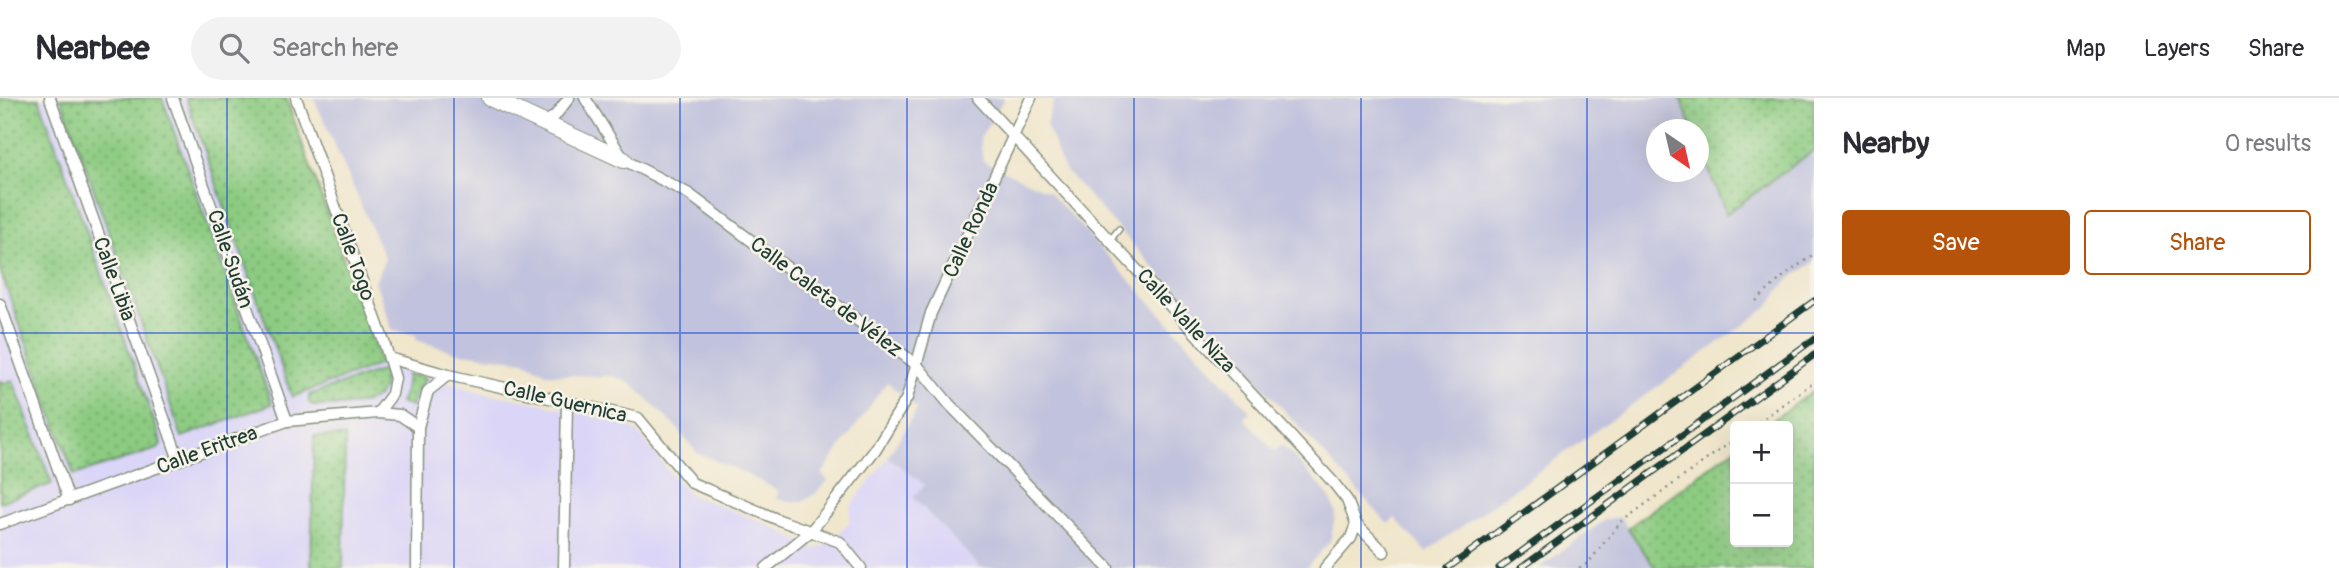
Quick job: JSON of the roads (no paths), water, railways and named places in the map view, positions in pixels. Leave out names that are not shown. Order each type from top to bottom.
[{"type":"street","name":"Calle Libia","points":[[50,98],[179,460]]},
{"type":"street","name":"Calle Sudán","points":[[173,98],[287,421]]},
{"type":"street","name":"Calle Togo","points":[[296,98],[395,378],[392,394],[377,413]]},
{"type":"street","name":"Calle Caleta de Vélez","points":[[489,98],[624,160],[689,194],[917,365],[949,404],[1108,568]]},
{"type":"street","points":[[542,122],[554,117],[569,98]]},
{"type":"street","points":[[585,98],[624,160]]},
{"type":"street","name":"Calle Valle Niza","points":[[978,98],[1333,482],[1347,500],[1356,524],[1384,552]]},
{"type":"street","name":"Calle Ronda","points":[[766,568],[811,531],[875,450],[907,398],[931,313],[1031,98]]},
{"type":"street","points":[[0,304],[69,500]]},
{"type":"street","name":"Calle Guernica","points":[[389,358],[449,375],[638,418],[692,483],[840,542],[862,568]]},
{"type":"street","points":[[417,568],[418,427],[428,391],[449,375]]},
{"type":"street","points":[[564,568],[567,402]]},
{"type":"street","name":"Calle Eritrea","points":[[0,524],[287,421],[377,413],[400,415],[418,427]]},
{"type":"street","points":[[1325,568],[1351,538],[1356,524]]},
{"type":"lane","points":[[1111,239],[1119,229]]},
{"type":"railway","points":[[1448,568],[1814,301]]},
{"type":"railway","points":[[1499,568],[1814,339]]},
{"type":"railway","points":[[1521,568],[1814,355]]}]
